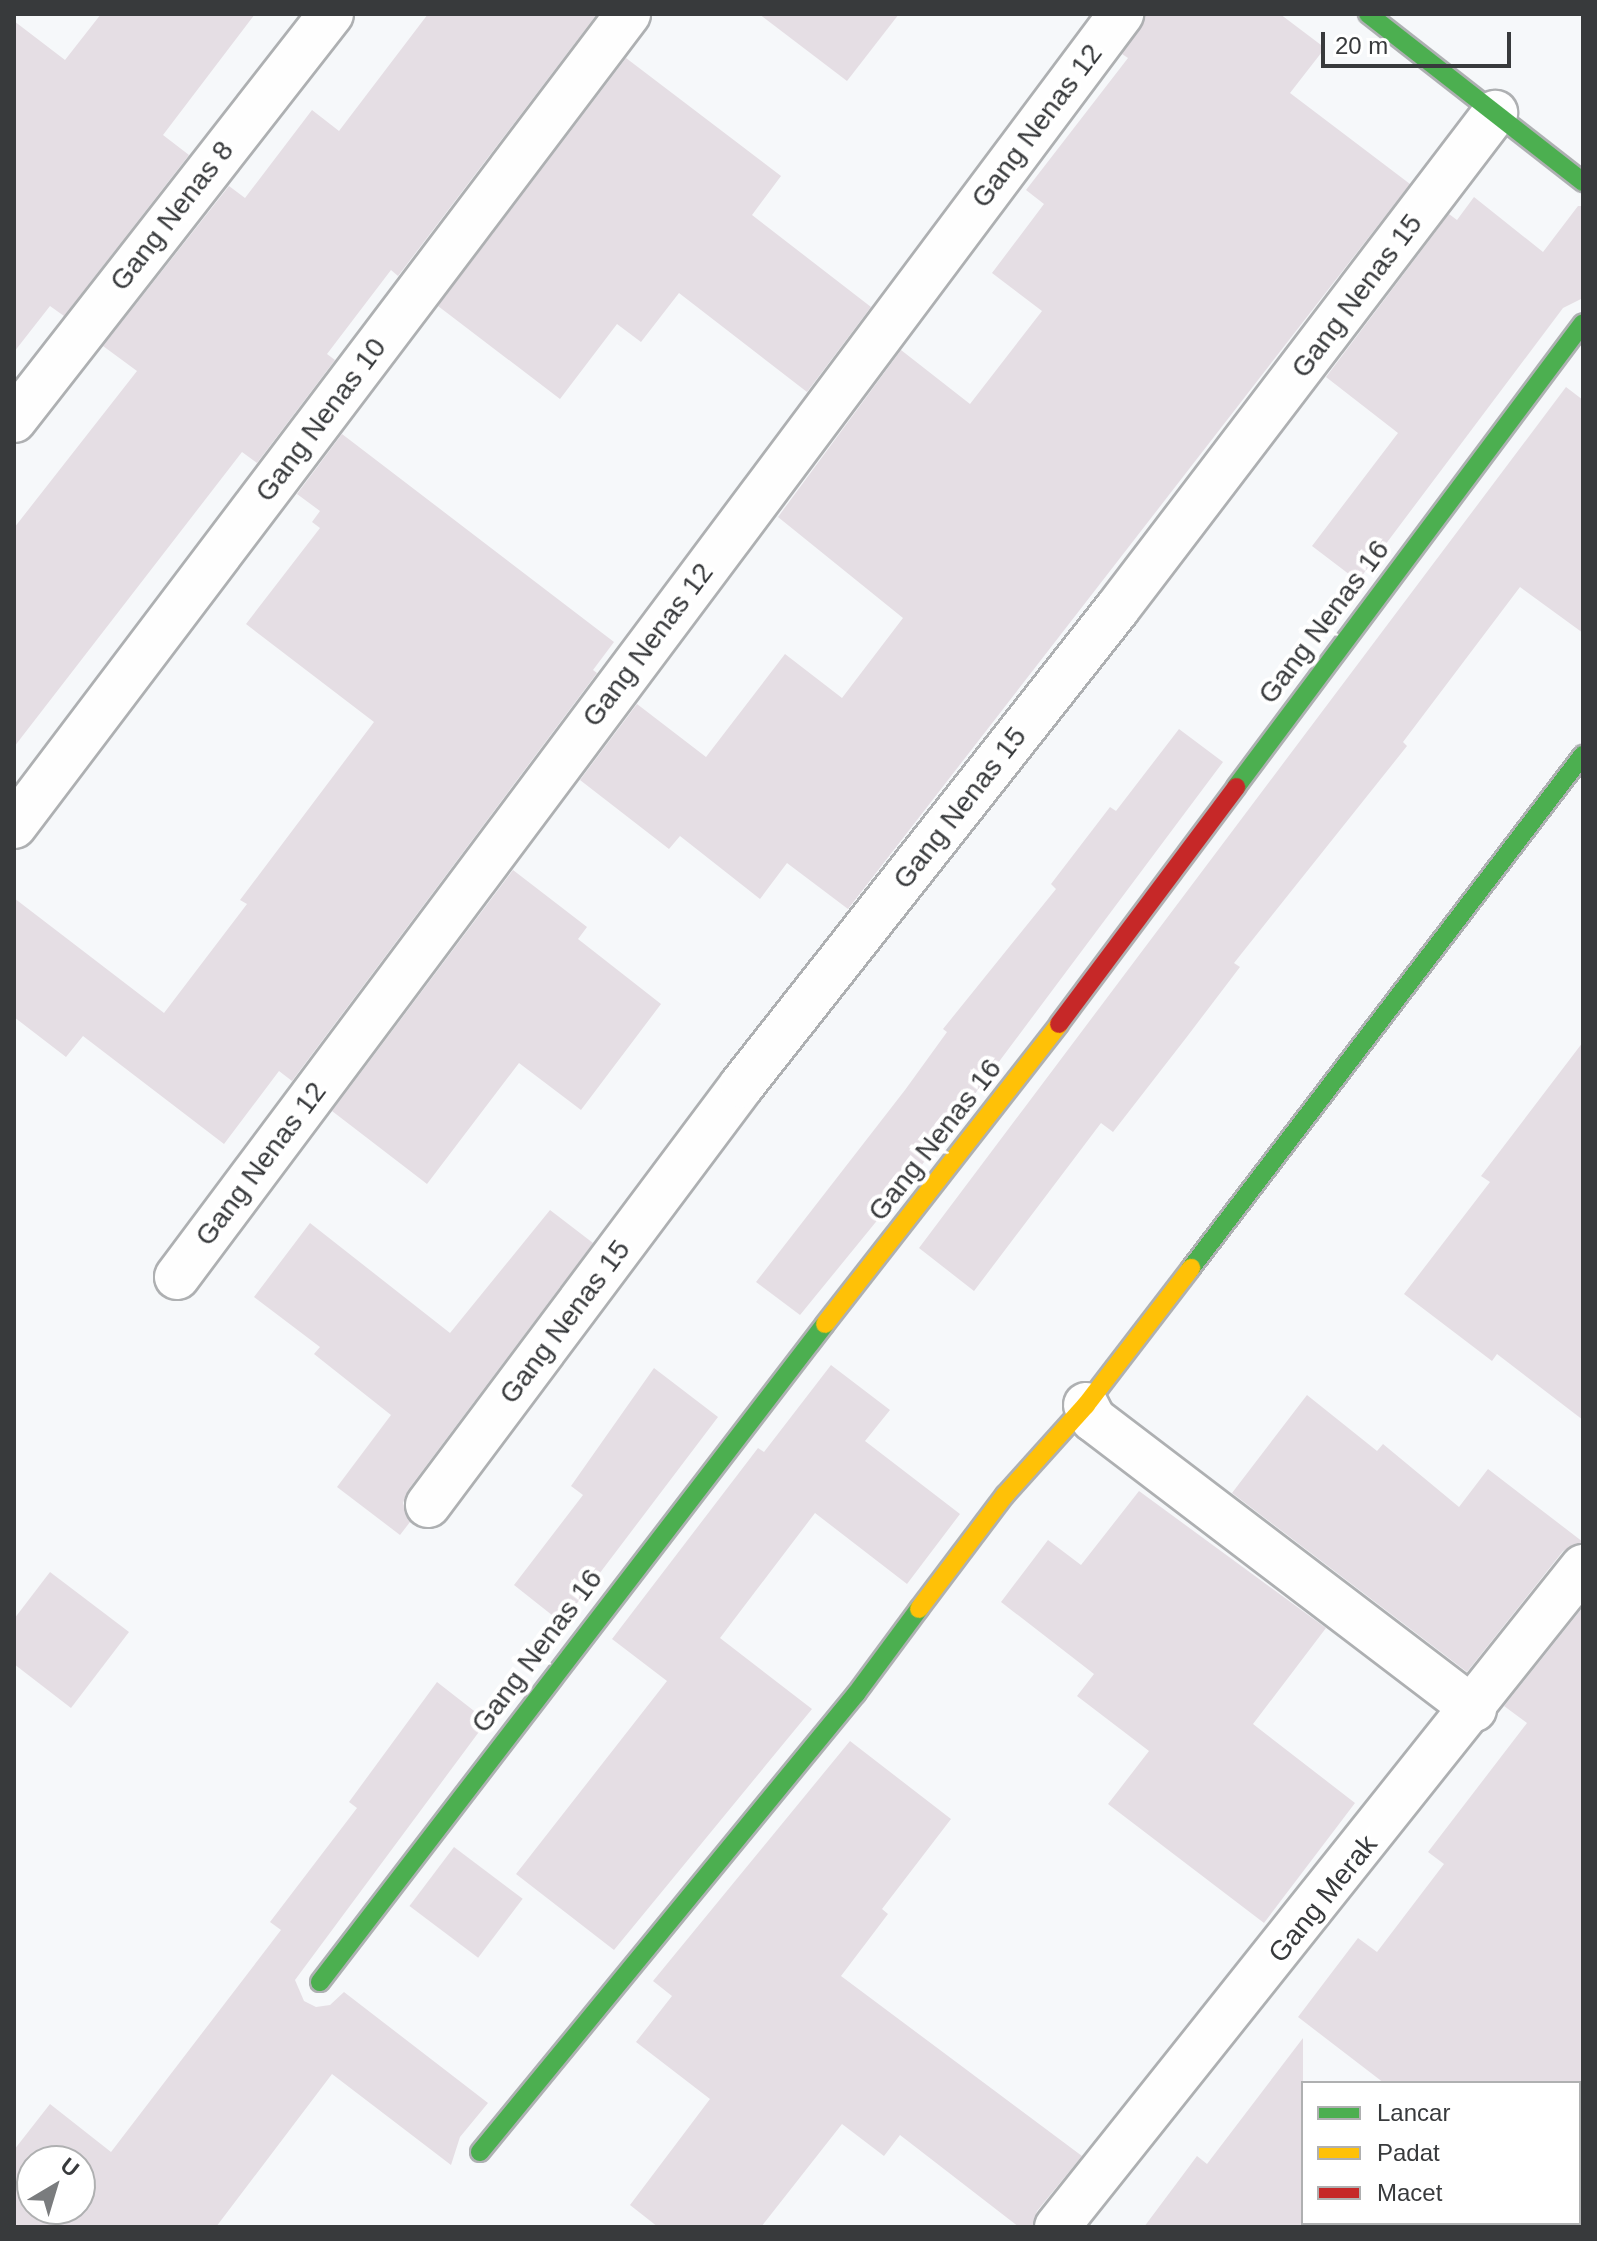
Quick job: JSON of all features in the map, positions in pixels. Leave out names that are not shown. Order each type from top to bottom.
[{"type":"street","name":"Gang Nenas 8","points":[[14,420],[331,14]]},
{"type":"street","name":"Gang Nenas 10","points":[[14,826],[628,14]]},
{"type":"street","name":"Gang Nenas 12","points":[[177,1277],[1121,14]]},
{"type":"street","points":[[1368,14],[1583,181]]},
{"type":"street","name":"Gang Nenas 15","points":[[428,1505],[742,1085],[1117,609],[1495,113]]},
{"type":"street","name":"Gang Nenas 16","points":[[320,1982],[763,1400],[935,1189],[1583,323]]},
{"type":"street","points":[[480,2152],[856,1694],[1005,1495],[1086,1405],[1583,755]]},
{"type":"street","points":[[1086,1405],[1093,1419],[1474,1709]]},
{"type":"street","name":"Gang Merak","points":[[1057,2227],[1474,1709],[1583,1567]]},
{"type":"building","points":[[101,14],[255,14],[163,135],[189,155],[64,316],[50,306],[14,352],[14,21],[65,60]]},
{"type":"building","points":[[428,14],[597,14],[398,276],[391,270],[327,354],[335,360],[257,463],[242,452],[14,747],[14,528],[137,371],[103,346],[229,186],[245,198],[312,110],[339,131]]},
{"type":"building","points":[[759,14],[899,14],[847,81]]},
{"type":"building","points":[[1146,14],[1280,14],[1325,48],[1290,93],[1410,184],[848,909],[787,863],[760,899],[680,836],[669,849],[580,780],[637,704],[706,757],[785,654],[842,698],[903,618],[778,517],[901,350],[970,404],[1042,311],[992,273],[1044,204],[1026,190],[1128,58],[1122,54]]},
{"type":"building","points":[[626,58],[781,176],[752,215],[871,307],[807,392],[679,293],[641,342],[617,324],[560,399],[438,306]]},
{"type":"building","points":[[1474,197],[1543,252],[1578,206],[1583,206],[1583,298],[1563,308],[1358,581],[1312,546],[1398,433],[1326,377],[1449,214],[1457,220]]},
{"type":"building","points":[[1566,387],[1583,400],[1583,633],[1520,587],[1403,742],[1407,746],[1234,963],[1240,967],[1186,1038],[1113,1132],[1101,1123],[974,1291],[919,1248]]},
{"type":"building","points":[[342,434],[614,642],[593,670],[597,673],[292,1081],[279,1071],[224,1144],[83,1036],[66,1057],[14,1017],[14,898],[164,1013],[247,904],[240,900],[374,722],[246,624],[320,528],[312,522],[320,511],[297,494]]},
{"type":"building","points":[[1179,729],[1223,762],[915,1174],[800,1315],[756,1282],[905,1090],[947,1032],[943,1029],[1056,889],[1051,884],[1110,807],[1116,811]]},
{"type":"building","points":[[513,870],[587,927],[578,939],[661,1004],[581,1110],[519,1063],[427,1184],[332,1111]]},
{"type":"building","points":[[1583,1042],[1583,1420],[1497,1354],[1492,1361],[1404,1294],[1490,1182],[1481,1176]]},
{"type":"building","points":[[550,1210],[593,1243],[408,1490],[403,1503],[410,1522],[400,1535],[337,1487],[391,1415],[314,1354],[320,1347],[254,1297],[310,1223],[450,1333]]},
{"type":"building","points":[[831,1365],[890,1410],[865,1441],[960,1514],[907,1584],[815,1513],[720,1638],[812,1709],[614,1950],[516,1874],[667,1681],[612,1639],[758,1448],[764,1452]]},
{"type":"building","points":[[654,1368],[718,1417],[562,1623],[514,1585],[583,1495],[571,1486]]},
{"type":"building","points":[[1307,1395],[1377,1451],[1383,1444],[1459,1507],[1488,1469],[1583,1542],[1563,1551],[1467,1672],[1232,1493]]},
{"type":"building","points":[[1139,1491],[1326,1628],[1253,1724],[1355,1803],[1264,1923],[1108,1804],[1149,1751],[1077,1696],[1094,1674],[1001,1602],[1048,1540],[1081,1565]]},
{"type":"building","points":[[50,1572],[129,1632],[71,1708],[14,1664],[14,1619]]},
{"type":"building","points":[[1583,1607],[1583,2083],[1381,2081],[1298,2017],[1358,1938],[1377,1952],[1444,1864],[1428,1852],[1527,1723],[1504,1706]]},
{"type":"building","points":[[437,1682],[487,1721],[295,1980],[304,2001],[316,2007],[330,2005],[344,1992],[488,2103],[460,2137],[451,2165],[332,2074],[216,2227],[14,2227],[16,2147],[16,2225],[96,2225],[96,2145],[18,2145],[50,2104],[111,2152],[281,1930],[270,1922],[357,1808],[349,1802]]},
{"type":"building","points":[[850,1741],[951,1819],[882,1909],[888,1914],[841,1976],[1082,2156],[1037,2211],[1033,2227],[1019,2227],[900,2135],[884,2156],[842,2124],[761,2227],[658,2227],[630,2205],[710,2099],[636,2042],[672,1996],[653,1981]]},
{"type":"building","points":[[454,1847],[523,1899],[478,1958],[409,1906]]},
{"type":"building","points":[[1303,2038],[1303,2227],[1144,2227],[1197,2156],[1207,2164]]},
{"type":"traffic: fast","points":[[1368,14],[1583,182]]},
{"type":"traffic: fast","points":[[1236,787],[1583,323]]},
{"type":"traffic: fast","points":[[1191,1268],[1583,755]]},
{"type":"traffic: fast","points":[[320,1982],[825,1324]]},
{"type":"traffic: fast","points":[[480,2152],[856,1694],[919,1609]]},
{"type":"traffic: slow","points":[[825,1324],[1059,1024]]},
{"type":"traffic: slow","points":[[919,1609],[1005,1495],[1086,1405],[1191,1268]]},
{"type":"traffic: jam","points":[[1059,1024],[1236,787]]}]
